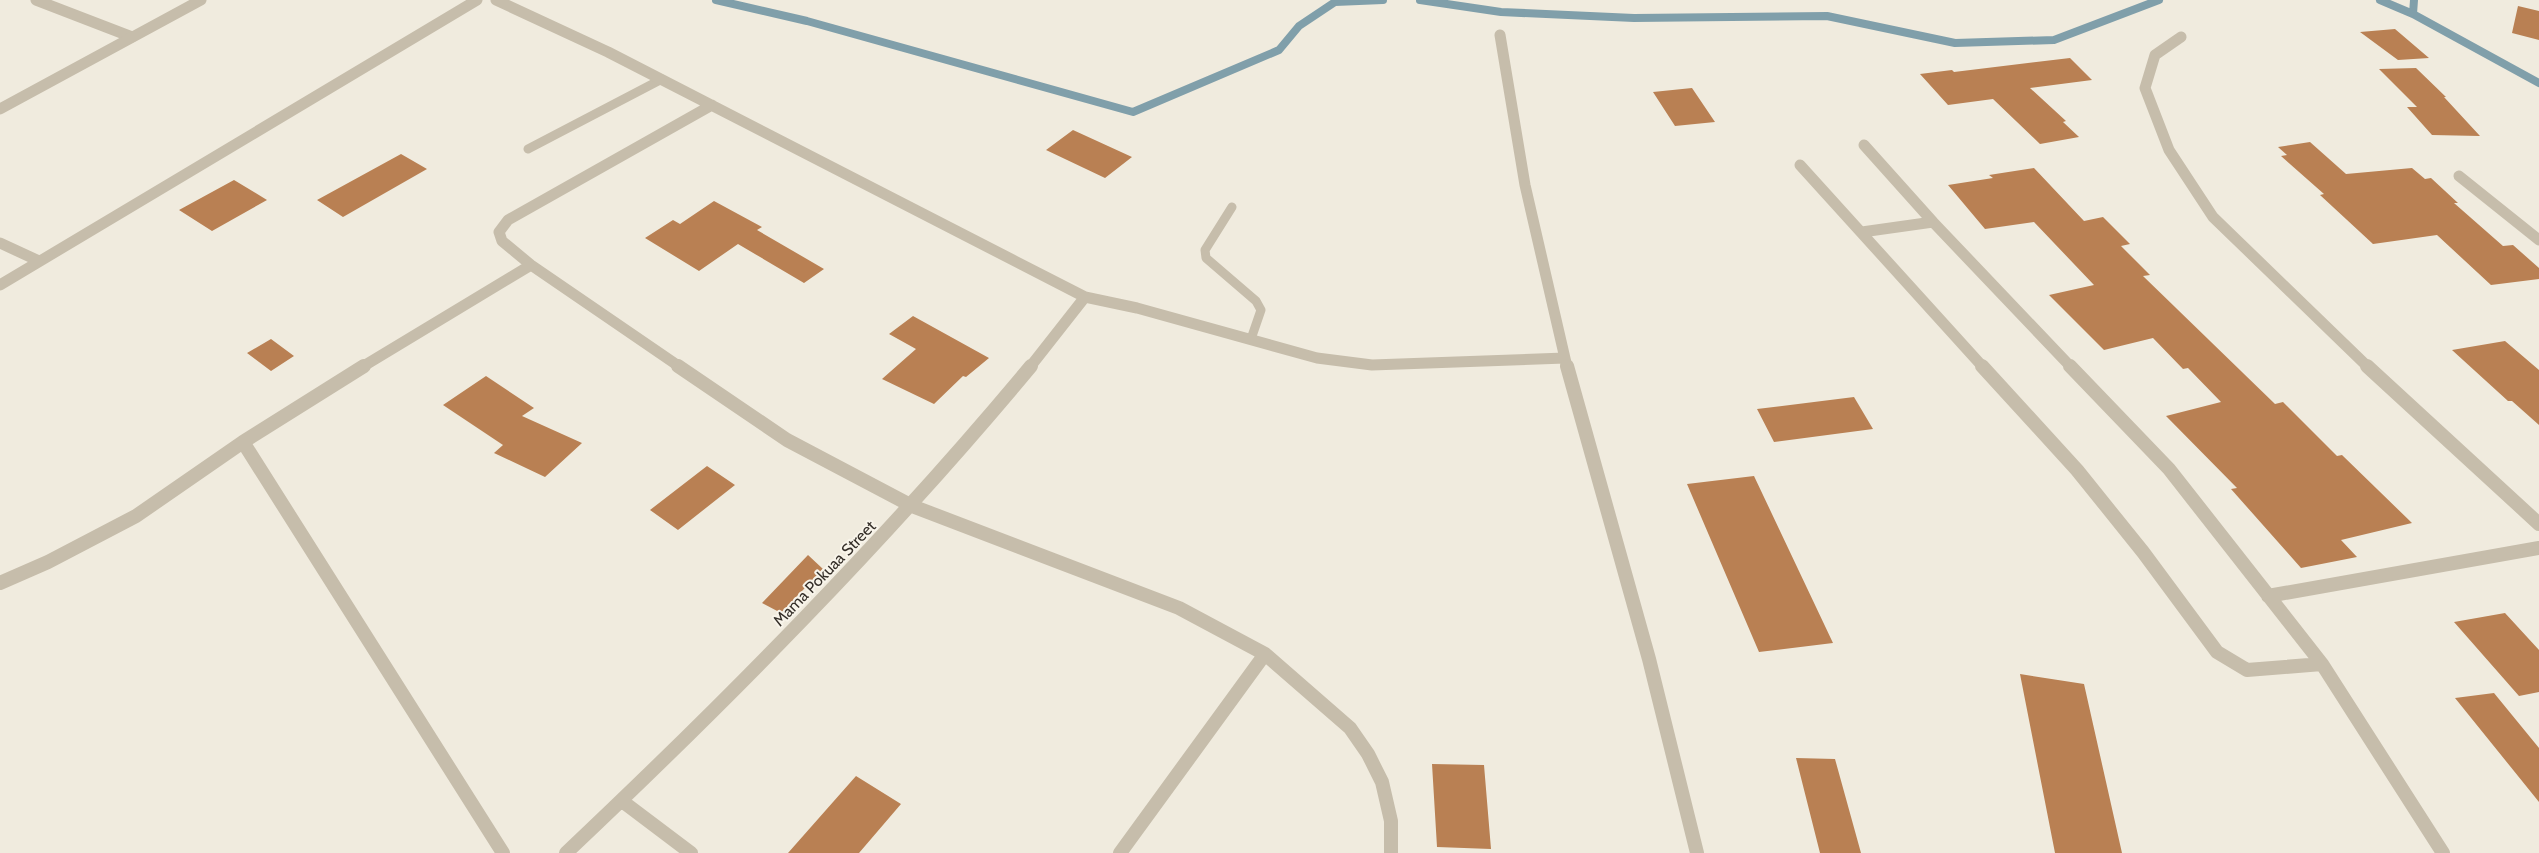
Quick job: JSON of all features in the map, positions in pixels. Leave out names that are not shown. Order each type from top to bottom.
[{"type":"street","points":[[36,0],[132,37]]},
{"type":"street","points":[[0,108],[201,0]]},
{"type":"street","points":[[0,284],[477,0]]},
{"type":"street","points":[[496,0],[662,79],[1085,297],[1137,308],[1317,358],[1372,365],[1564,358]]},
{"type":"street","points":[[1500,35],[1524,185],[1564,358],[1649,659],[1697,853]]},
{"type":"street","points":[[2181,37],[2155,55],[2145,88],[2169,150],[2213,217],[2355,355],[2539,524]]},
{"type":"street","points":[[712,105],[508,220],[499,232],[502,241],[531,265],[787,440],[912,506],[1179,608],[1265,654],[1350,728],[1368,754],[1382,782],[1390,821],[1391,853]]},
{"type":"street","points":[[1864,145],[1933,222],[2169,469],[2322,664],[2443,853]]},
{"type":"street","points":[[1800,165],[2076,470],[2143,552],[2218,652],[2246,670],[2322,664]]},
{"type":"street","points":[[2459,176],[2539,240]]},
{"type":"street","points":[[1862,232],[1933,222]]},
{"type":"street","points":[[0,242],[39,261]]},
{"type":"street","points":[[0,582],[48,562],[136,516],[243,442],[531,265]]},
{"type":"street","name":"Mama Pokuaa Street","points":[[566,853],[622,801],[800,625],[912,506],[1059,333],[1085,297]]},
{"type":"street","points":[[243,442],[503,853]]},
{"type":"street","points":[[2268,596],[2539,548]]},
{"type":"street","points":[[1120,853],[1265,654]]},
{"type":"street","points":[[622,801],[691,853]]},
{"type":"lane","points":[[528,149],[662,79]]},
{"type":"lane","points":[[1232,207],[1205,250],[1206,258],[1256,300],[1261,310],[1251,340]]},
{"type":"building","points":[[2518,6],[2539,11],[2539,40],[2512,33]]},
{"type":"building","points":[[2395,29],[2429,58],[2398,60],[2360,32]]},
{"type":"building","points":[[2070,58],[2092,80],[2030,88],[2066,121],[2063,122],[2079,137],[2040,144],[1993,99],[1948,105],[1920,74],[1952,70],[1954,72]]},
{"type":"building","points":[[2416,68],[2446,97],[2444,97],[2480,136],[2432,135],[2407,107],[2417,107],[2379,69]]},
{"type":"building","points":[[1692,88],[1715,122],[1675,126],[1653,92]]},
{"type":"building","points":[[1073,130],[1132,157],[1105,178],[1046,150]]},
{"type":"building","points":[[2310,142],[2346,174],[2412,168],[2425,179],[2431,178],[2458,203],[2454,203],[2503,246],[2513,245],[2539,268],[2539,279],[2491,285],[2437,235],[2373,244],[2320,195],[2324,194],[2281,156],[2287,155],[2278,147]]},
{"type":"building","points":[[401,154],[427,169],[343,217],[317,200]]},
{"type":"building","points":[[2034,168],[2084,221],[2103,217],[2130,244],[2121,246],[2150,275],[2143,276],[2275,404],[2283,402],[2337,456],[2342,455],[2412,523],[2341,540],[2357,557],[2301,568],[2231,489],[2237,488],[2166,416],[2221,402],[2188,368],[2183,369],[2153,338],[2104,350],[2049,295],[2094,285],[2034,222],[1985,229],[1948,185],[1993,178],[1989,175]]},
{"type":"building","points":[[234,180],[267,200],[212,231],[179,210]]},
{"type":"building","points":[[714,201],[762,227],[757,230],[824,269],[804,283],[738,244],[699,271],[645,238],[673,220],[680,224]]},
{"type":"building","points":[[913,316],[989,358],[966,377],[963,376],[934,404],[882,379],[916,349],[889,334]]},
{"type":"building","points":[[271,339],[294,356],[271,371],[247,353]]},
{"type":"building","points":[[2505,341],[2539,370],[2539,425],[2512,401],[2508,401],[2452,350]]},
{"type":"building","points":[[486,376],[534,408],[522,416],[582,443],[545,477],[494,453],[503,445],[443,405]]},
{"type":"building","points":[[1854,397],[1873,429],[1774,442],[1757,409]]},
{"type":"building","points":[[707,466],[735,485],[678,530],[650,510]]},
{"type":"building","points":[[1754,476],[1833,643],[1759,652],[1687,484]]},
{"type":"building","points":[[808,555],[823,569],[781,613],[762,603]]},
{"type":"building","points":[[2505,613],[2539,650],[2539,692],[2519,696],[2454,622]]},
{"type":"building","points":[[2020,674],[2084,684],[2122,853],[2055,853]]},
{"type":"building","points":[[2494,693],[2539,748],[2539,802],[2455,698]]},
{"type":"building","points":[[1796,758],[1835,759],[1861,853],[1820,853]]},
{"type":"building","points":[[1432,764],[1484,765],[1491,849],[1437,847]]},
{"type":"building","points":[[856,776],[901,804],[859,853],[788,853]]},
{"type":"waterway","points":[[716,0],[807,21],[1133,112],[1279,50],[1299,26],[1335,2],[1383,0]]},
{"type":"waterway","points":[[1420,0],[1501,12],[1634,18],[1827,16],[1955,43],[2054,40],[2159,0]]},
{"type":"waterway","points":[[2380,0],[2413,14]]},
{"type":"waterway","points":[[2413,14],[2414,0]]},
{"type":"waterway","points":[[2413,14],[2539,83]]}]
